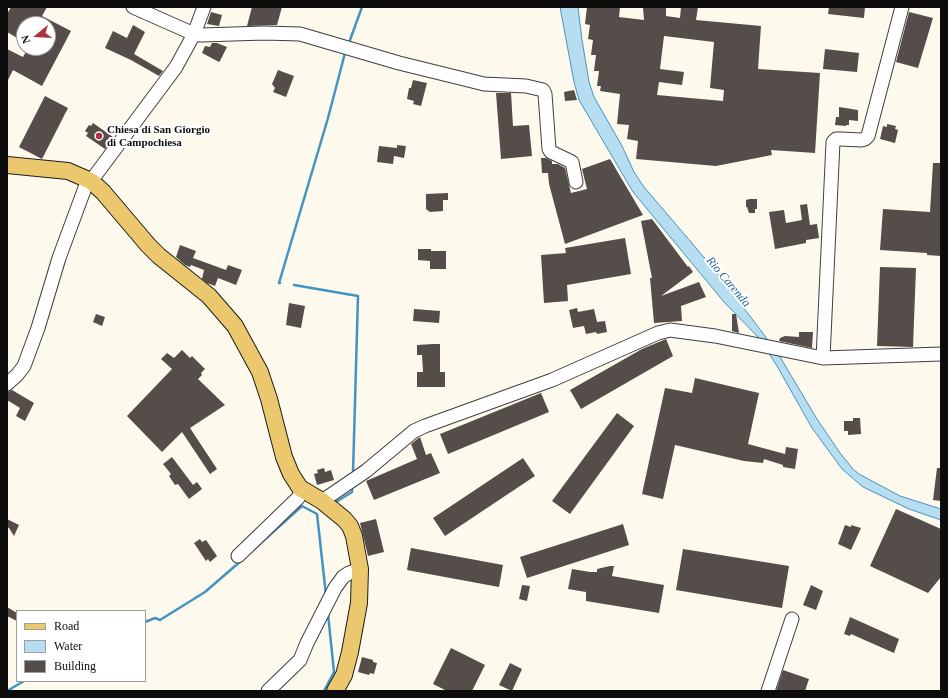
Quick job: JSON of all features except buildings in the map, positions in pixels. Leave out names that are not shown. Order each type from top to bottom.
[{"type":"main road","points":[[7,165],[68,171],[91,181],[103,192],[148,245],[159,256],[209,296],[235,326],[260,372],[269,399],[284,457],[291,474],[300,488],[322,501],[344,519],[350,526],[354,536],[360,569],[359,603],[344,675],[335,691]]},
{"type":"street","points":[[133,7],[194,34],[210,36],[264,33],[300,34],[399,64],[484,84],[526,86],[543,90],[545,94],[549,149],[551,152],[572,162],[576,182]]},
{"type":"street","points":[[7,384],[24,366],[38,328],[62,251],[86,185],[91,181],[176,67],[194,34],[204,7]]},
{"type":"street","points":[[823,358],[833,142],[836,139],[861,140],[868,136],[902,7]]},
{"type":"street","points":[[322,501],[366,471],[414,431],[552,380],[658,333],[670,330],[716,336],[763,347],[823,358],[941,354]]},
{"type":"street","points":[[238,556],[298,498],[303,490]]},
{"type":"street","points":[[268,691],[300,660],[335,588],[343,577],[360,569]]},
{"type":"street","points":[[768,691],[792,619]]},
{"type":"water","points":[[560,7],[578,7],[589,82],[594,97],[622,146],[634,172],[644,187],[714,269],[762,332],[780,357],[817,419],[840,453],[859,474],[900,496],[941,509],[941,520],[909,509],[863,487],[842,469],[812,428],[777,366],[759,338],[724,302],[633,192],[579,100],[574,82]]},
{"type":"waterway","points":[[350,40],[362,7]]},
{"type":"waterway","points":[[280,283],[328,118],[345,53]]},
{"type":"waterway","points":[[294,285],[358,296],[353,473]]},
{"type":"waterway","name":"Rio Carenda","points":[[336,502],[352,492],[352,488]]},
{"type":"waterway","points":[[253,550],[302,506],[317,514]]},
{"type":"waterway","points":[[317,514],[326,595]]},
{"type":"waterway","points":[[146,622],[155,618],[160,620],[205,592],[242,560]]},
{"type":"waterway","points":[[324,691],[334,672],[328,614]]},
{"type":"waterway","points":[[7,691],[22,682]]},
{"type":"place","name":"Chiesa di San Giorgio di Campochiesa","points":[[99,136]]}]
